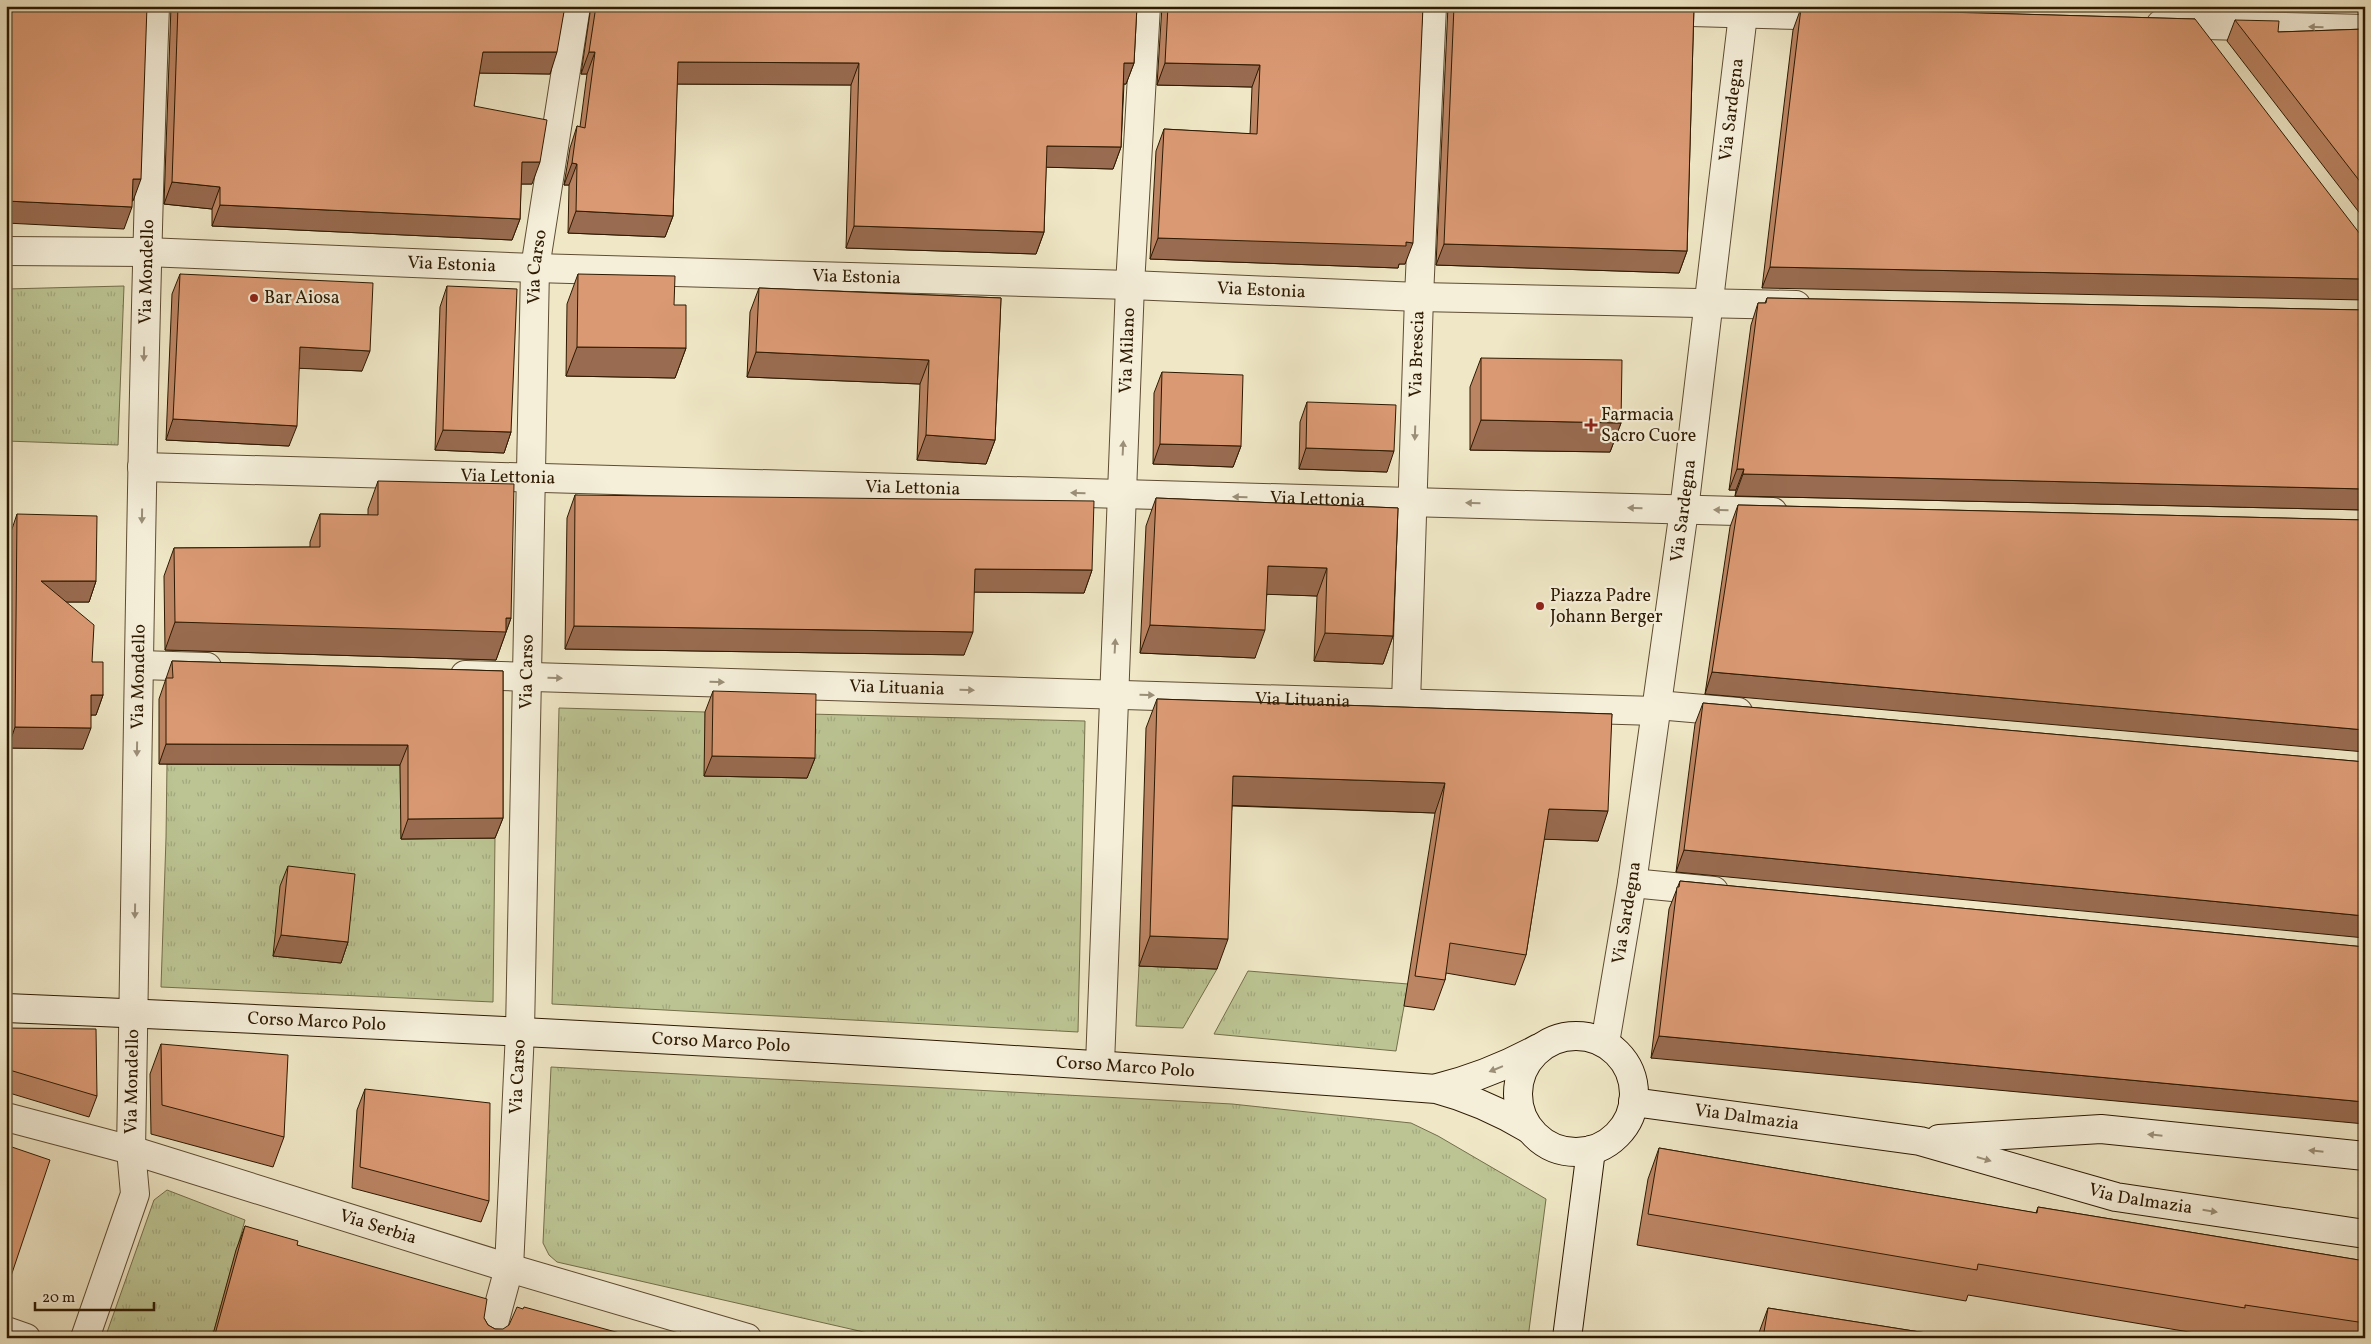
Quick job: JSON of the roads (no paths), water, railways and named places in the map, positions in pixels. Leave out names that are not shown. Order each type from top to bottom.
[{"type":"street","name":"Via Mondello","points":[[85,1338],[135,1194],[130,1150],[134,1013],[146,252],[155,6]]},
{"type":"street","name":"Via Carso","points":[[490,1338],[509,1268],[520,1031],[535,268],[576,6]]},
{"type":"street","name":"Via Milano","points":[[1100,1064],[1130,285],[1146,6]]},
{"type":"street","name":"Via Brescia","points":[[1406,703],[1419,297],[1432,6]]},
{"type":"street","points":[[1627,10],[1743,10],[1861,16]]},
{"type":"street","name":"Via Sardegna","points":[[1605,1043],[1632,883],[1684,510],[1743,10]]},
{"type":"street","points":[[2136,23],[2365,28]]},
{"type":"street","points":[[2196,24],[2214,48]]},
{"type":"street","name":"Via Estonia","points":[[6,252],[146,252],[535,268],[1130,285],[1419,297],[1818,306]]},
{"type":"street","name":"Via Lettonia","points":[[142,467],[1802,512]]},
{"type":"street","points":[[139,665],[228,668]]},
{"type":"street","name":"Via Lituania","points":[[437,674],[1406,703],[1656,708],[1765,714]]},
{"type":"street","points":[[1632,883],[1741,894]]},
{"type":"street","name":"Corso Marco Polo","points":[[6,1008],[520,1031],[1100,1064],[1436,1088]]},
{"type":"street","points":[[1583,1036],[1605,1043],[1622,1058],[1632,1078],[1634,1102],[1626,1123],[1611,1140],[1591,1150],[1568,1152],[1547,1144],[1529,1129],[1501,1112],[1479,1102],[1436,1088],[1472,1079],[1509,1064],[1561,1037],[1583,1036]]},
{"type":"street","points":[[1529,1129],[1520,1109],[1518,1086],[1525,1065],[1540,1048]]},
{"type":"street","name":"Via Dalmazia","points":[[1634,1102],[1920,1141],[2116,1197],[2365,1234]]},
{"type":"street","name":"Via Serbia","points":[[6,1117],[130,1150],[509,1268],[747,1338]]},
{"type":"street","name":"Via Dalmazia","points":[[1920,1141],[2100,1129],[2365,1156]]},
{"type":"street","points":[[1567,1338],[1591,1150]]},
{"type":"street","points":[[6,1331],[26,1338]]},
{"type":"place","name":"Bar Aiosa","points":[[254,298]]},
{"type":"place","name":"Farmacia Sacro Cuore","points":[[1591,425]]},
{"type":"place","name":"Piazza Padre Johann Berger","points":[[1540,606]]}]
